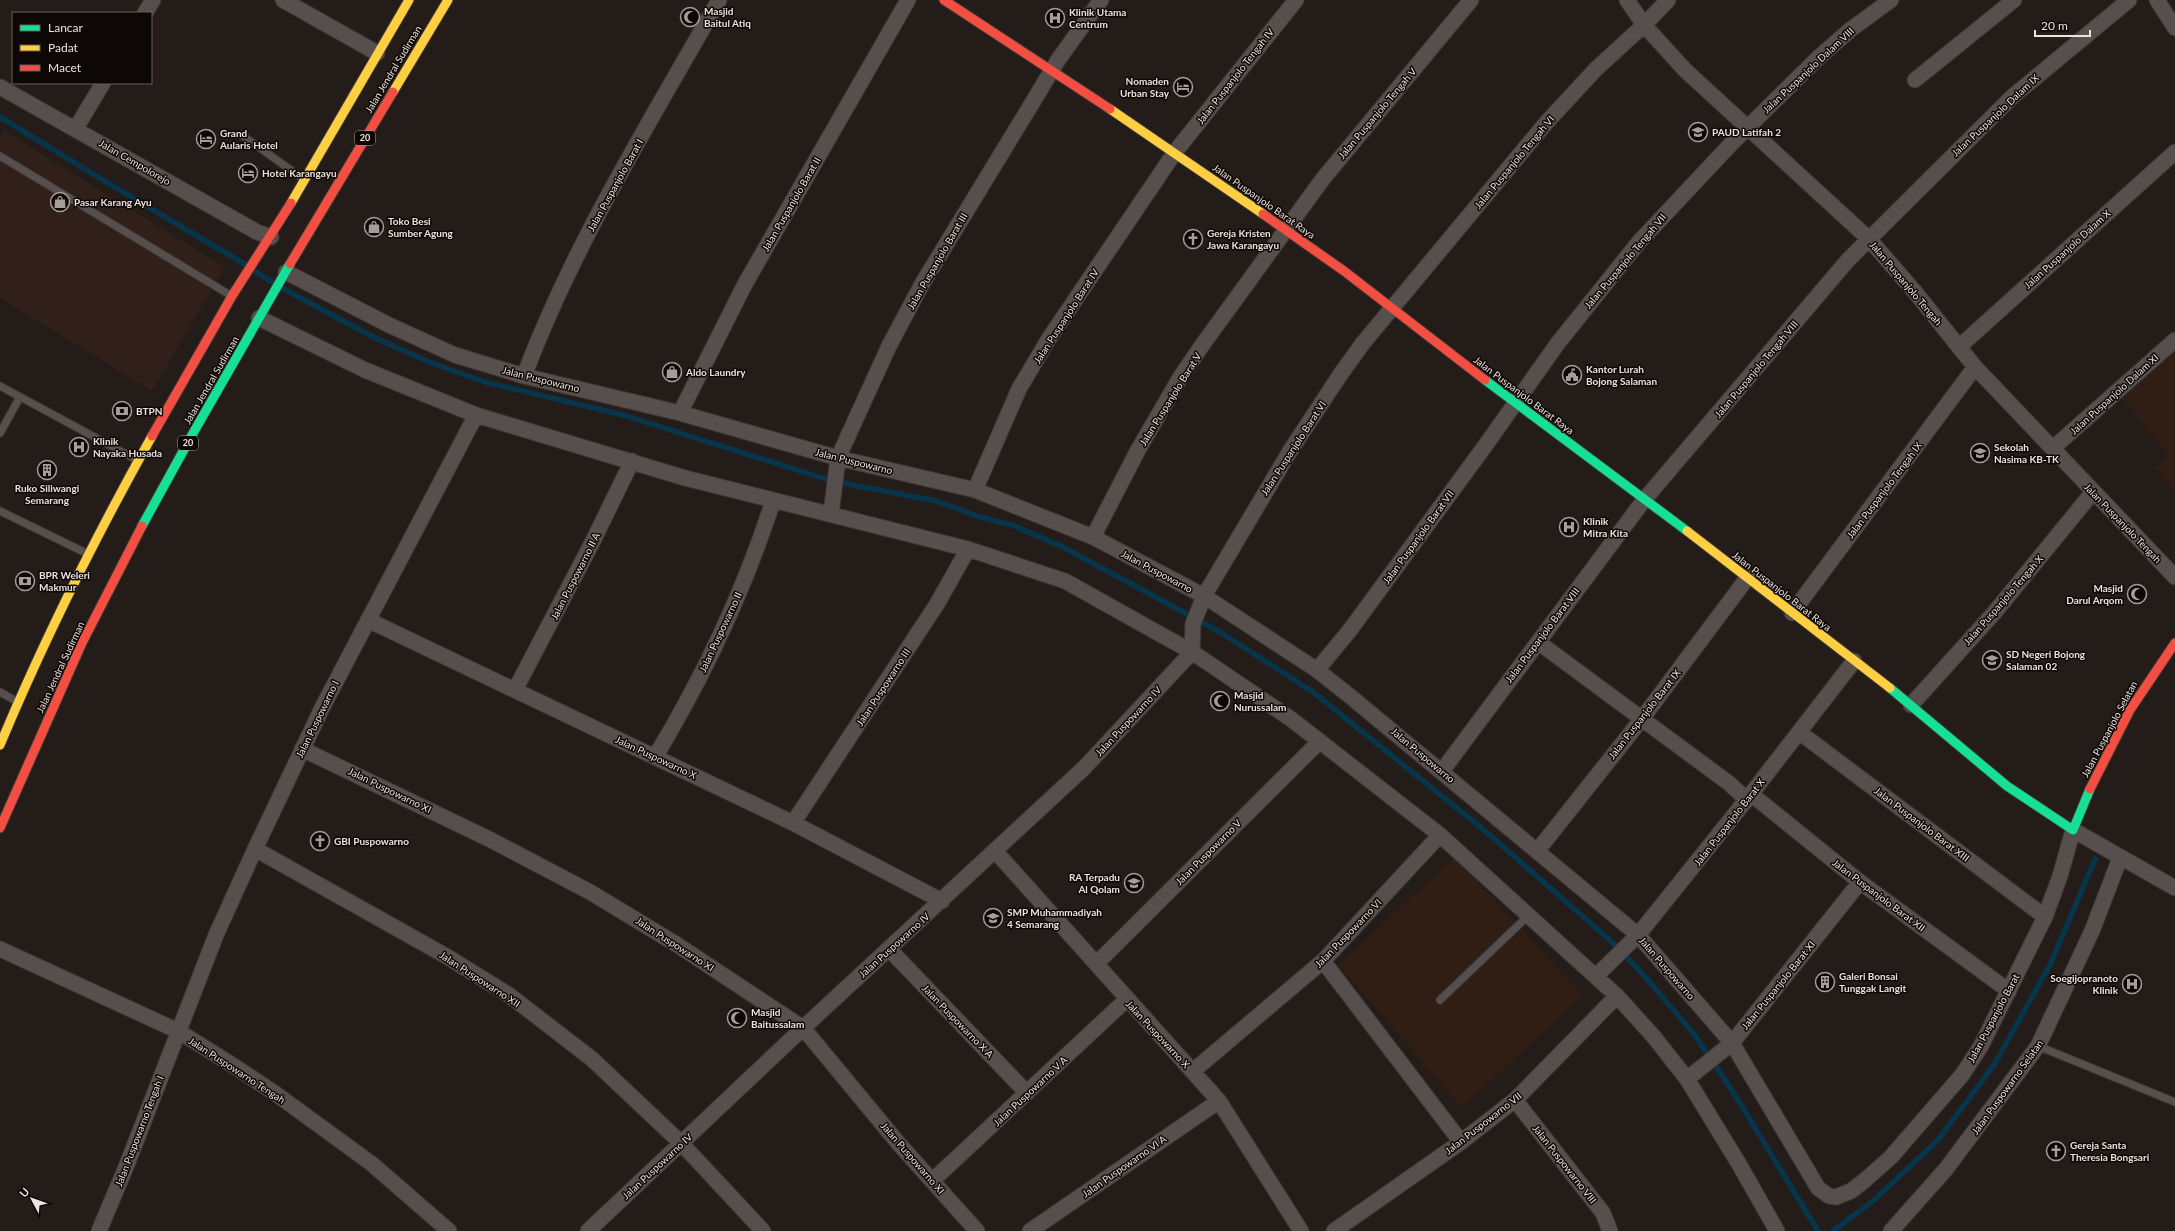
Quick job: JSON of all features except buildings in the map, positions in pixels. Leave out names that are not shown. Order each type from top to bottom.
[{"type":"main road","name":"Jalan Jendral Sudirman","points":[[0,745],[18,702],[89,555],[139,460],[239,284],[268,241],[409,0]]},
{"type":"main road","name":"Jalan Jendral Sudirman","points":[[0,828],[45,725],[110,586],[156,499],[284,274],[448,0]]},
{"type":"main road","name":"Jalan Puspanjolo Barat Raya","points":[[944,0],[1175,152],[1286,229],[1393,307],[1515,403],[1748,577],[1911,705],[2007,786],[2073,830]]},
{"type":"main road","name":"Jalan Puspanjolo Selatan","points":[[2073,830],[2101,762],[2127,714],[2149,677],[2175,644]]},
{"type":"street","points":[[146,12],[153,0]]},
{"type":"street","points":[[283,0],[377,53]]},
{"type":"street","name":"Jalan Puspanjolo Barat I","points":[[524,376],[539,336],[600,209],[720,0]]},
{"type":"street","name":"Jalan Puspanjolo Barat II","points":[[680,413],[745,284],[908,0]]},
{"type":"street","name":"Jalan Puspanjolo Barat III","points":[[831,514],[838,458],[889,346],[922,284],[1052,71],[1101,0]]},
{"type":"street","name":"Jalan Puspanjolo Tengah IV","points":[[1175,152],[1296,0]]},
{"type":"street","name":"Jalan Puspanjolo Tengah V","points":[[1286,229],[1322,180],[1471,0]]},
{"type":"street","name":"Jalan Puspanjolo Tengah","points":[[1627,0],[1644,25],[1685,70],[1746,128],[1869,240],[1915,292],[1975,367],[2175,577]]},
{"type":"street","name":"Jalan Puspanjolo Tengah VI","points":[[1393,307],[1522,149],[1555,112],[1596,69],[1644,25],[1668,0]]},
{"type":"street","name":"Jalan Puspanjolo Dalam VIII","points":[[1746,128],[1818,58],[1850,30],[1891,0]]},
{"type":"street","points":[[1915,80],[2014,0]]},
{"type":"street","name":"Jalan Puspanjolo Dalam IX","points":[[1869,240],[2012,97],[2129,0]]},
{"type":"street","points":[[2157,0],[2175,28]]},
{"type":"street","points":[[76,128],[102,84]]},
{"type":"street","name":"Jalan Cempolorejo","points":[[0,87],[76,128],[257,232],[268,241]]},
{"type":"street","name":"Jalan Puspanjolo Tengah VII","points":[[1515,403],[1558,343],[1639,242],[1746,128]]},
{"type":"street","name":"Jalan Puspanjolo Barat IV","points":[[975,490],[1019,389],[1048,340],[1175,152]]},
{"type":"street","name":"Jalan Puspanjolo Dalam X","points":[[1959,347],[2175,152]]},
{"type":"street","name":"Jalan Puspanjolo Barat V","points":[[1093,537],[1138,450],[1181,376],[1286,229]]},
{"type":"street","name":"Jalan Puspanjolo Tengah VIII","points":[[1644,500],[1848,260],[1869,240]]},
{"type":"street","name":"Jalan Puspowarno","points":[[284,274],[455,355],[524,376],[680,413],[838,458],[975,490],[1093,537],[1317,670],[1538,850],[1635,938],[1729,1045],[1818,1188],[1826,1195]]},
{"type":"street","name":"Jalan Puspanjolo Barat VI","points":[[1192,652],[1193,624],[1201,601],[1262,494],[1340,375],[1393,307]]},
{"type":"street","points":[[261,314],[365,370],[476,415],[685,478],[968,549],[1065,581],[1192,652],[1291,719],[1440,835],[1529,915],[1598,974],[1688,1078],[1777,1231]]},
{"type":"street","name":"Jalan Puspanjolo Dalam XI","points":[[2053,448],[2175,340]]},
{"type":"street","name":"Jalan Puspanjolo Tengah IX","points":[[1792,613],[1975,367]]},
{"type":"street","name":"Jalan Puspanjolo Barat VII","points":[[1317,670],[1350,630],[1515,403]]},
{"type":"street","name":"Jalan Puspowarno I","points":[[178,1031],[216,935],[302,749],[476,415]]},
{"type":"street","name":"Jalan Puspowarno II A","points":[[515,690],[594,539],[632,461]]},
{"type":"street","name":"Jalan Puspanjolo Tengah X","points":[[1911,705],[1994,613],[2093,492]]},
{"type":"street","name":"Jalan Puspanjolo Barat VIII","points":[[1442,771],[1644,500]]},
{"type":"street","name":"Jalan Puspowarno II","points":[[655,757],[700,676],[728,619],[762,535],[772,501]]},
{"type":"street","name":"Jalan Puspowarno III","points":[[793,823],[937,604],[968,549]]},
{"type":"street","name":"Jalan Puspanjolo Barat IX","points":[[1538,850],[1641,720],[1748,577]]},
{"type":"street","name":"Jalan Puspowarno X","points":[[368,620],[793,823],[942,901]]},
{"type":"street","name":"Jalan Puspanjolo Barat XII","points":[[1538,642],[1641,720],[1749,797],[1860,882],[2009,991]]},
{"type":"street","name":"Jalan Puspowarno IV","points":[[588,1231],[803,1028],[996,852],[1084,768],[1192,652]]},
{"type":"street","name":"Jalan Puspanjolo Barat X","points":[[1598,974],[1635,938],[1749,797],[1854,661]]},
{"type":"street","name":"Jalan Puspanjolo Barat XIII","points":[[1799,732],[2045,917]]},
{"type":"street","name":"Jalan Puspowarno V","points":[[1096,963],[1320,741]]},
{"type":"street","name":"Jalan Puspowarno XI","points":[[302,749],[489,839],[590,892],[676,944],[803,1028],[932,1181],[977,1231]]},
{"type":"street","points":[[2073,830],[2175,888]]},
{"type":"street","name":"Jalan Puspanjolo Barat","points":[[1826,1195],[1832,1197],[1842,1195],[1864,1182],[1891,1157],[1930,1115],[1962,1075],[1981,1046],[2045,917],[2060,876],[2073,830]]},
{"type":"street","name":"Jalan Puspowarno VI","points":[[1193,1071],[1323,961],[1440,835]]},
{"type":"street","name":"Jalan Puspowarno XII","points":[[255,849],[446,956],[509,995],[592,1059],[681,1143],[763,1231]]},
{"type":"street","name":"Jalan Puspowarno X","points":[[996,852],[1096,963],[1126,1000],[1219,1101],[1301,1231]]},
{"type":"street","name":"Jalan Puspowarno Selatan","points":[[1891,1231],[1946,1169],[2038,1046],[2092,931],[2120,858]]},
{"type":"street","name":"Jalan Puspanjolo Barat XI","points":[[1688,1078],[1729,1045],[1860,882]]},
{"type":"street","name":"Jalan Puspowarno Tengah","points":[[0,949],[178,1031],[276,1094],[372,1164],[449,1231]]},
{"type":"street","name":"Jalan Puspowarno X A","points":[[889,949],[1027,1093]]},
{"type":"street","points":[[1323,961],[1461,1142]]},
{"type":"street","name":"Jalan Puspowarno VII","points":[[1335,1231],[1461,1142],[1515,1100],[1617,996]]},
{"type":"street","name":"Jalan Puspowarno V A","points":[[932,1181],[1126,1000]]},
{"type":"street","name":"Jalan Puspowarno Tengah I","points":[[99,1231],[126,1167],[178,1031]]},
{"type":"street","name":"Jalan Puspowarno VIII","points":[[1515,1100],[1603,1213],[1610,1231]]},
{"type":"street","name":"Jalan Puspowarno VI A","points":[[1030,1231],[1219,1101]]},
{"type":"lane","points":[[243,136],[304,179]]},
{"type":"lane","points":[[0,156],[232,296]]},
{"type":"lane","points":[[0,386],[139,460]]},
{"type":"lane","points":[[0,433],[20,397]]},
{"type":"lane","points":[[0,511],[89,555]]},
{"type":"lane","points":[[0,692],[18,702]]},
{"type":"lane","points":[[1440,1000],[1529,915]]},
{"type":"lane","points":[[2038,1046],[2175,1102]]},
{"type":"shaded area","name":"Pasar Karang Ayu","points":[[4,131],[225,267],[152,391],[0,298],[0,138]]},
{"type":"shaded area","points":[[2175,346],[2175,490],[2156,467],[2169,455],[2118,394]]},
{"type":"shaded area","points":[[1455,857],[1583,996],[1462,1107],[1338,965]]},
{"type":"waterway","points":[[0,117],[246,265]]},
{"type":"waterway","points":[[253,270],[275,284]]},
{"type":"waterway","points":[[282,288],[373,337],[434,364],[485,382],[623,415],[832,481],[936,501],[980,517],[1012,525],[1063,547],[1220,632],[1313,692],[1484,830],[1612,942],[1641,972],[1694,1034],[1735,1095],[1818,1231]]},
{"type":"waterway","points":[[1833,1231],[1873,1201],[1938,1140],[1994,1065],[2051,963],[2095,859]]},
{"type":"traffic: fast","points":[[142,526],[192,435],[290,264]]},
{"type":"traffic: fast","points":[[1485,380],[1687,531]]},
{"type":"traffic: fast","points":[[1890,688],[2007,786],[2073,830],[2090,789]]},
{"type":"traffic: slow","points":[[291,203],[409,0]]},
{"type":"traffic: slow","points":[[393,92],[448,0]]},
{"type":"traffic: slow","points":[[1110,109],[1263,214]]},
{"type":"traffic: slow","points":[[0,745],[34,666],[53,627],[111,512],[152,436]]},
{"type":"traffic: slow","points":[[1687,531],[1890,688]]},
{"type":"traffic: jam","points":[[944,0],[1110,109]]},
{"type":"traffic: jam","points":[[290,264],[393,92]]},
{"type":"traffic: jam","points":[[152,436],[232,296],[291,203]]},
{"type":"traffic: jam","points":[[1263,214],[1344,271],[1485,380]]},
{"type":"traffic: jam","points":[[0,828],[82,643],[142,526]]},
{"type":"traffic: jam","points":[[2090,789],[2130,710],[2175,643]]},
{"type":"place","name":"Masjid Baitul Atiq","points":[[690,17]]},
{"type":"place","name":"Klinik Utama Centrum","points":[[1055,18]]},
{"type":"place","name":"Nomaden Urban Stay","points":[[1183,87]]},
{"type":"place","name":"PAUD Latifah 2","points":[[1698,132]]},
{"type":"place","name":"Grand Aularis Hotel","points":[[206,139]]},
{"type":"place","name":"Hotel Karangayu","points":[[248,173]]},
{"type":"place","name":"Pasar Karang Ayu","points":[[60,202]]},
{"type":"place","name":"Toko Besi Sumber Agung","points":[[374,227]]},
{"type":"place","name":"Gereja Kristen Jawa Karangayu","points":[[1193,239]]},
{"type":"place","name":"Aldo Laundry","points":[[672,372]]},
{"type":"place","name":"Kantor Lurah Bojong Salaman","points":[[1572,375]]},
{"type":"place","name":"BTPN","points":[[122,411]]},
{"type":"place","name":"Klinik Nayaka Husada","points":[[79,447]]},
{"type":"place","name":"Sekolah Nasima KB-TK","points":[[1980,453]]},
{"type":"place","name":"Ruko Siliwangi Semarang","points":[[47,470]]},
{"type":"place","name":"Klinik Mitra Kita","points":[[1569,527]]},
{"type":"place","name":"BPR Weleri Makmur","points":[[25,581]]},
{"type":"place","name":"Masjid Darul Arqom","points":[[2137,594]]},
{"type":"place","name":"SD Negeri Bojong Salaman 02","points":[[1992,660]]},
{"type":"place","name":"Masjid Nurussalam","points":[[1220,701]]},
{"type":"place","name":"GBI Puspowarno","points":[[320,841]]},
{"type":"place","name":"RA Terpadu Al Qolam","points":[[1134,883]]},
{"type":"place","name":"SMP Muhammadiyah 4 Semarang","points":[[993,918]]},
{"type":"place","name":"Galeri Bonsai Tunggak Langit","points":[[1825,982]]},
{"type":"place","name":"Soegijopranoto Klinik","points":[[2132,984]]},
{"type":"place","name":"Masjid Baitussalam","points":[[737,1018]]},
{"type":"place","name":"Gereja Santa Theresia Bongsari","points":[[2056,1151]]}]
